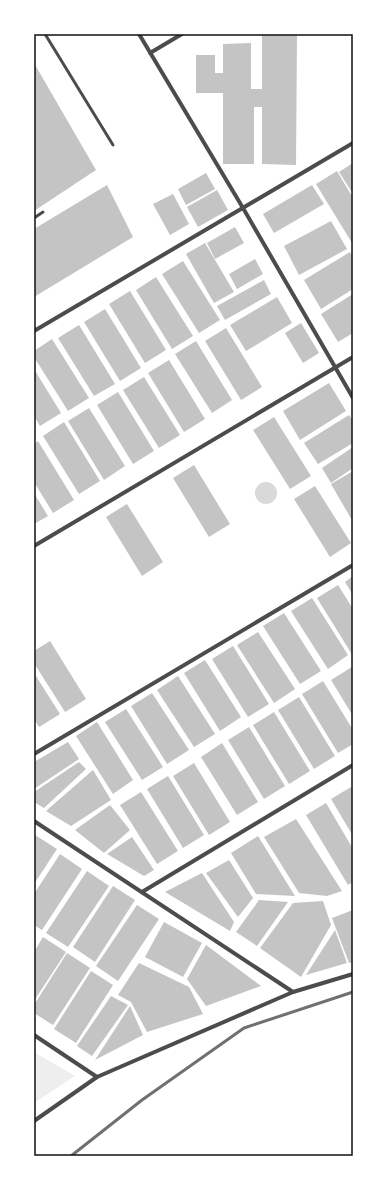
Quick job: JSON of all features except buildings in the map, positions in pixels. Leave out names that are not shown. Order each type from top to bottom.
[{"type":"street","points":[[138,34],[243,208],[353,398]]},
{"type":"street","points":[[150,53],[182,34]]},
{"type":"street","points":[[34,331],[353,143]]},
{"type":"street","points":[[34,546],[353,357]]},
{"type":"street","points":[[34,754],[353,565]]},
{"type":"street","points":[[142,892],[353,765]]},
{"type":"street","points":[[34,821],[293,992]]},
{"type":"street","points":[[34,1121],[97,1076],[293,992],[353,974]]},
{"type":"street","points":[[34,1035],[97,1076]]},
{"type":"lane","points":[[45,34],[113,146]]},
{"type":"lane","points":[[34,218],[43,212]]},
{"type":"shaded area","points":[[266,482],[274,485],[277,493],[274,501],[266,504],[258,501],[255,493],[258,485]]},
{"type":"shaded area","points":[[34,1052],[75,1076],[34,1103]]},
{"type":"railway","points":[[71,1156],[142,1100],[244,1028],[353,992]]}]
